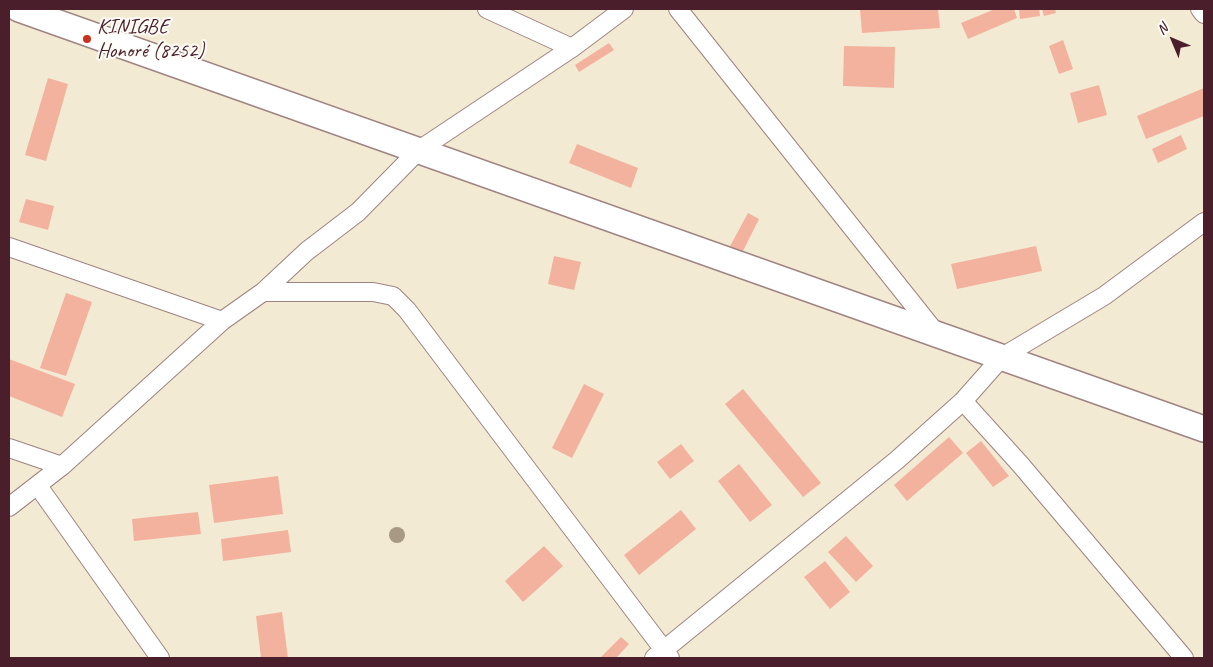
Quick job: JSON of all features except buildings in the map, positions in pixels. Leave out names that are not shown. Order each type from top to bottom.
[{"type":"main road","points":[[19,9],[1204,429]]},
{"type":"street","points":[[488,9],[572,48]]},
{"type":"street","points":[[9,507],[62,466],[222,321],[263,292],[307,251],[358,212],[419,150],[572,48],[624,9]]},
{"type":"street","points":[[678,9],[936,334]]},
{"type":"street","points":[[1200,9],[1204,14]]},
{"type":"street","points":[[263,292],[373,292],[393,296],[407,310],[663,656],[897,460],[963,401],[1002,357],[1104,296],[1204,222]]},
{"type":"street","points":[[9,247],[222,321]]},
{"type":"street","points":[[963,401],[1020,464],[1184,658]]},
{"type":"street","points":[[9,448],[62,466]]},
{"type":"street","points":[[38,486],[160,658]]},
{"type":"place","name":"KINIGBE Honoré (8252)","points":[[87,39]]}]
